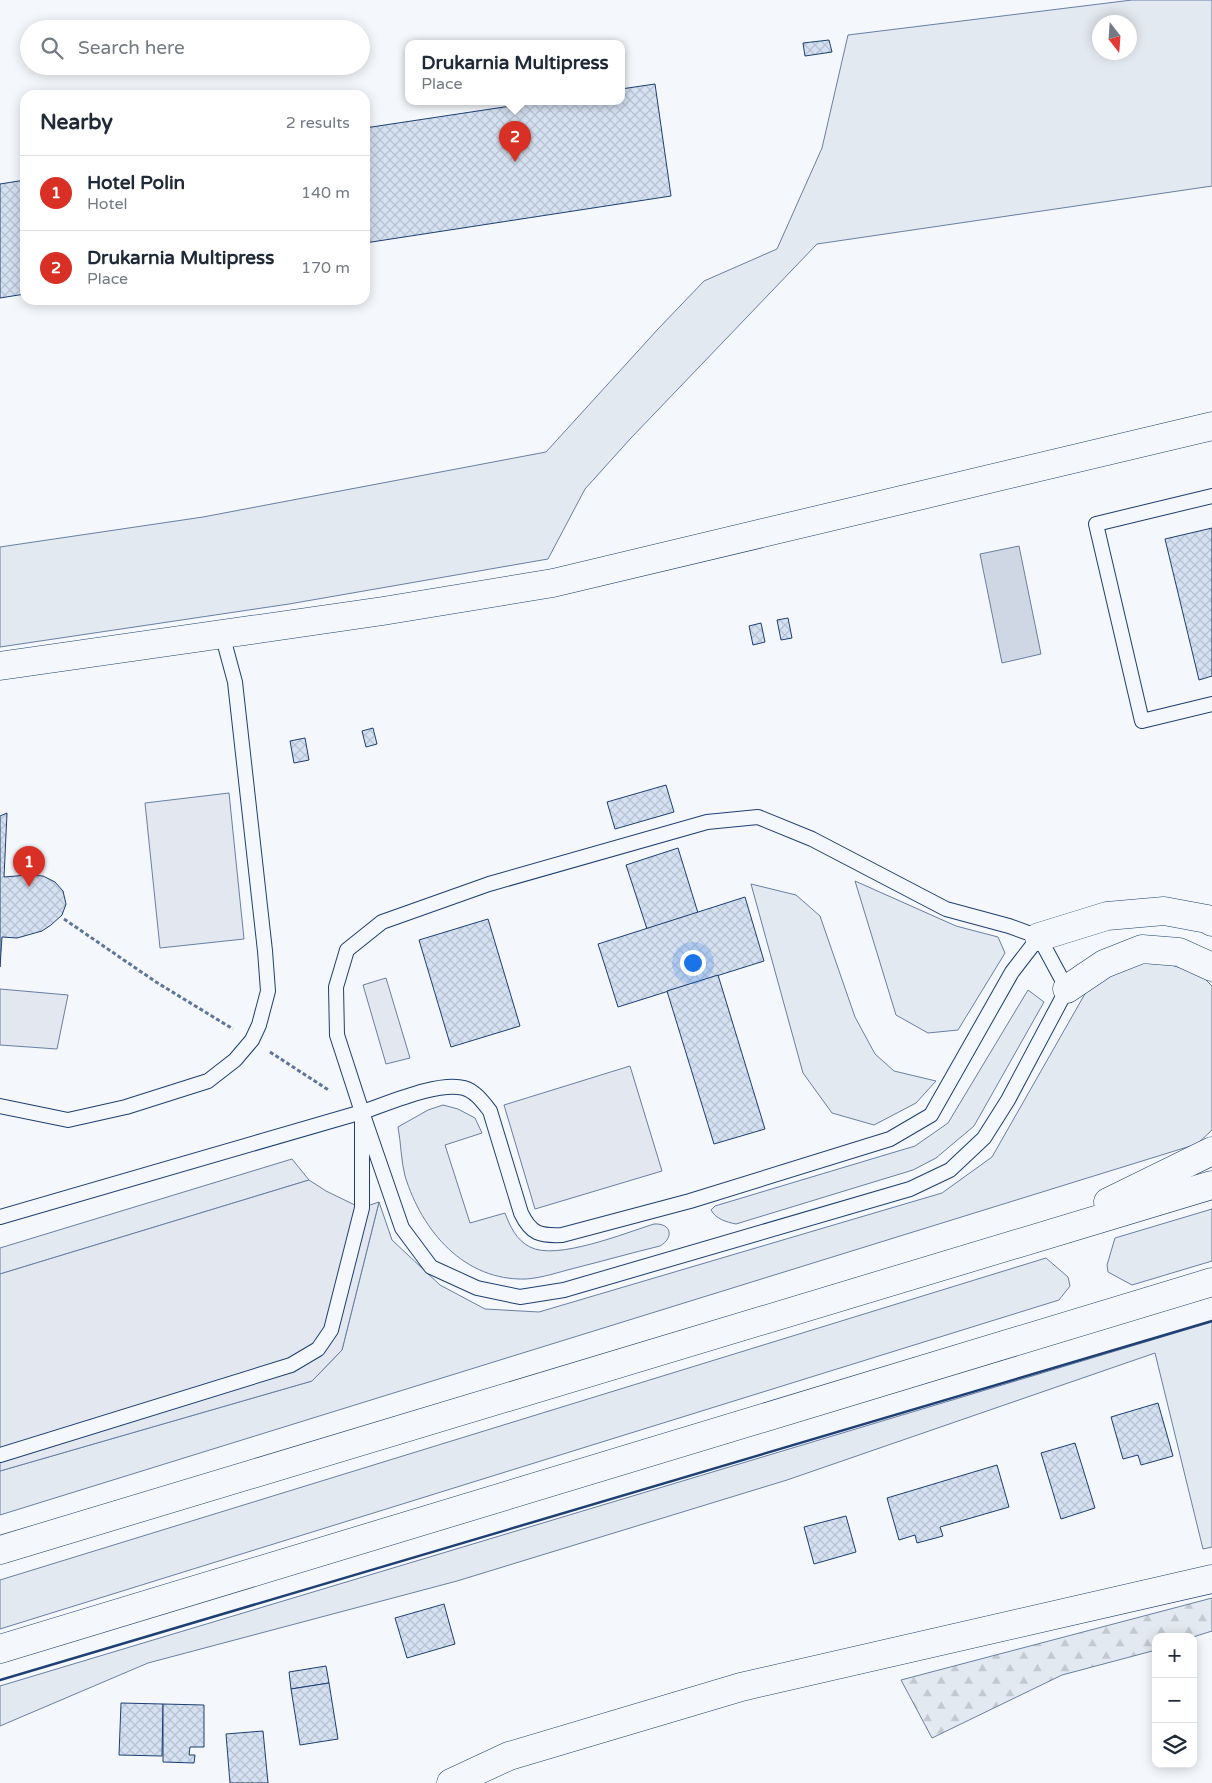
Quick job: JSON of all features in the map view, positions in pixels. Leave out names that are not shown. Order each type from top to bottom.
[{"type":"main road","points":[[0,666],[383,611],[553,583],[1212,426]]},
{"type":"main road","points":[[1040,937],[1107,916],[1164,911],[1207,919],[1212,922]]},
{"type":"main road","points":[[1067,989],[1104,964],[1142,949],[1179,952],[1212,967]]},
{"type":"main road","points":[[1028,1240],[1212,1151]]},
{"type":"main road","points":[[0,1550],[1212,1185]]},
{"type":"main road","points":[[0,1649],[1212,1282]]},
{"type":"main road","points":[[451,1783],[509,1756],[741,1687],[1212,1579]]},
{"type":"lane","points":[[1212,496],[1096,524],[1142,721],[1212,704]]},
{"type":"lane","points":[[0,1106],[68,1120],[126,1107],[208,1081],[235,1060],[252,1040],[259,1025],[268,990],[235,682],[222,634]]},
{"type":"lane","points":[[758,817],[812,839],[946,909],[1009,926],[1040,937],[1067,989],[1008,1100],[984,1138],[950,1170],[910,1189],[564,1290],[520,1297],[478,1288],[430,1267],[402,1228],[337,1034],[336,987],[347,950],[382,922],[489,884],[707,822],[758,817]]},
{"type":"lane","points":[[0,1217],[362,1112],[434,1088],[464,1088],[479,1097],[490,1111],[520,1213],[533,1230],[545,1236],[562,1235],[690,1201],[890,1139],[931,1115],[1012,972],[1040,937]]},
{"type":"lane","points":[[0,1455],[291,1365],[318,1349],[331,1330],[362,1208],[362,1112]]},
{"type":"path","points":[[64,919],[156,982],[252,1040],[362,1112]]},
{"type":"green space","points":[[1132,0],[1212,0],[1212,186],[817,244],[631,438],[585,489],[548,559],[289,604],[0,647],[0,547],[203,517],[546,452],[704,281],[777,249],[822,148],[848,35]]},
{"type":"green space","points":[[855,881],[956,926],[998,937],[1005,953],[958,1030],[928,1033],[896,1015]]},
{"type":"green space","points":[[751,884],[796,895],[820,916],[855,1017],[875,1054],[894,1071],[936,1081],[916,1103],[874,1125],[832,1113],[803,1073]]},
{"type":"green space","points":[[1162,962],[1200,974],[1212,986],[1212,1130],[1197,1144],[0,1515],[0,1471],[312,1381],[342,1350],[379,1202],[392,1240],[440,1285],[485,1309],[539,1312],[942,1193],[992,1157],[1086,992],[1123,964]]},
{"type":"green space","points":[[1028,990],[1044,1002],[974,1126],[936,1158],[913,1170],[736,1224],[722,1220],[713,1213],[711,1210],[715,1206],[915,1146],[948,1123]]},
{"type":"green space","points":[[443,1105],[458,1109],[475,1118],[482,1133],[445,1145],[470,1223],[505,1213],[511,1228],[521,1241],[530,1247],[542,1250],[556,1251],[591,1244],[654,1224],[660,1224],[668,1228],[668,1239],[660,1246],[550,1275],[526,1279],[504,1277],[483,1271],[465,1262],[434,1233],[422,1216],[405,1176],[403,1164],[398,1127],[428,1110]]},
{"type":"green space","points":[[292,1159],[309,1180],[0,1274],[0,1248]]},
{"type":"green space","points":[[1212,1209],[1212,1261],[1132,1285],[1108,1272],[1107,1265],[1115,1238]]},
{"type":"green space","points":[[1046,1258],[1068,1277],[1070,1286],[1059,1300],[0,1629],[0,1580]]},
{"type":"green space","points":[[1212,1322],[1212,1547],[1203,1549],[1155,1353],[787,1480],[457,1581],[148,1663],[0,1726],[0,1686]]},
{"type":"green space","points":[[1212,1598],[1212,1631],[1197,1636],[1197,1633],[1152,1633],[1152,1651],[1062,1675],[932,1738],[901,1680]]},
{"type":"shaded area","points":[[1019,546],[1041,654],[1002,663],[980,554]]},
{"type":"shaded area","points":[[229,793],[244,939],[160,948],[145,803]]},
{"type":"shaded area","points":[[386,978],[410,1058],[386,1064],[363,985]]},
{"type":"shaded area","points":[[0,989],[68,995],[57,1049],[0,1045]]},
{"type":"shaded area","points":[[630,1066],[662,1171],[535,1209],[504,1105]]},
{"type":"shaded area","points":[[309,1180],[326,1191],[361,1208],[379,1202],[342,1350],[312,1381],[0,1471],[0,1274]]},
{"type":"building","points":[[829,40],[832,52],[805,56],[803,43]]},
{"type":"building","points":[[655,84],[671,196],[370,242],[370,127],[517,105],[625,105],[625,88]]},
{"type":"building","points":[[20,181],[20,295],[0,298],[0,184]]},
{"type":"building","points":[[1212,528],[1212,676],[1199,680],[1165,539]]},
{"type":"building","points":[[788,618],[792,638],[781,640],[777,620]]},
{"type":"building","points":[[761,623],[765,642],[753,645],[749,626]]},
{"type":"building","points":[[373,728],[377,744],[366,747],[362,731]]},
{"type":"building","points":[[305,738],[309,760],[294,763],[290,741]]},
{"type":"building","points":[[666,785],[674,812],[615,829],[607,802]]},
{"type":"building","points":[[7,813],[4,877],[43,876],[55,882],[63,891],[66,904],[62,915],[42,931],[17,938],[2,937],[0,967],[0,816]]},
{"type":"building","points":[[678,848],[698,913],[647,929],[626,865]]},
{"type":"building","points":[[745,897],[764,961],[618,1007],[598,944]]},
{"type":"building","points":[[488,919],[520,1026],[451,1047],[419,940]]},
{"type":"building","points":[[718,975],[765,1129],[714,1144],[667,991]]},
{"type":"building","points":[[1158,1403],[1173,1456],[1141,1465],[1138,1455],[1123,1459],[1111,1417]]},
{"type":"building","points":[[1075,1443],[1095,1508],[1061,1519],[1041,1453]]},
{"type":"building","points":[[997,1465],[1009,1507],[940,1527],[943,1536],[917,1543],[915,1535],[899,1540],[887,1498]]},
{"type":"building","points":[[846,1516],[856,1552],[814,1564],[804,1527]]},
{"type":"building","points":[[444,1604],[455,1644],[407,1658],[395,1618]]},
{"type":"building","points":[[326,1666],[329,1683],[291,1689],[289,1672]]},
{"type":"building","points":[[329,1683],[338,1739],[300,1745],[291,1689]]},
{"type":"building","points":[[121,1703],[163,1704],[162,1756],[119,1755]]},
{"type":"building","points":[[163,1704],[204,1705],[204,1747],[190,1747],[189,1755],[195,1755],[194,1763],[163,1762]]},
{"type":"building","points":[[263,1731],[268,1783],[230,1783],[226,1734]]},
{"type":"wall","points":[[0,1680],[1212,1321]]},
{"type":"place","name":"Drukarnia Multipress","points":[[515,162]]},
{"type":"place","name":"Hotel Polin","points":[[29,887]]}]
